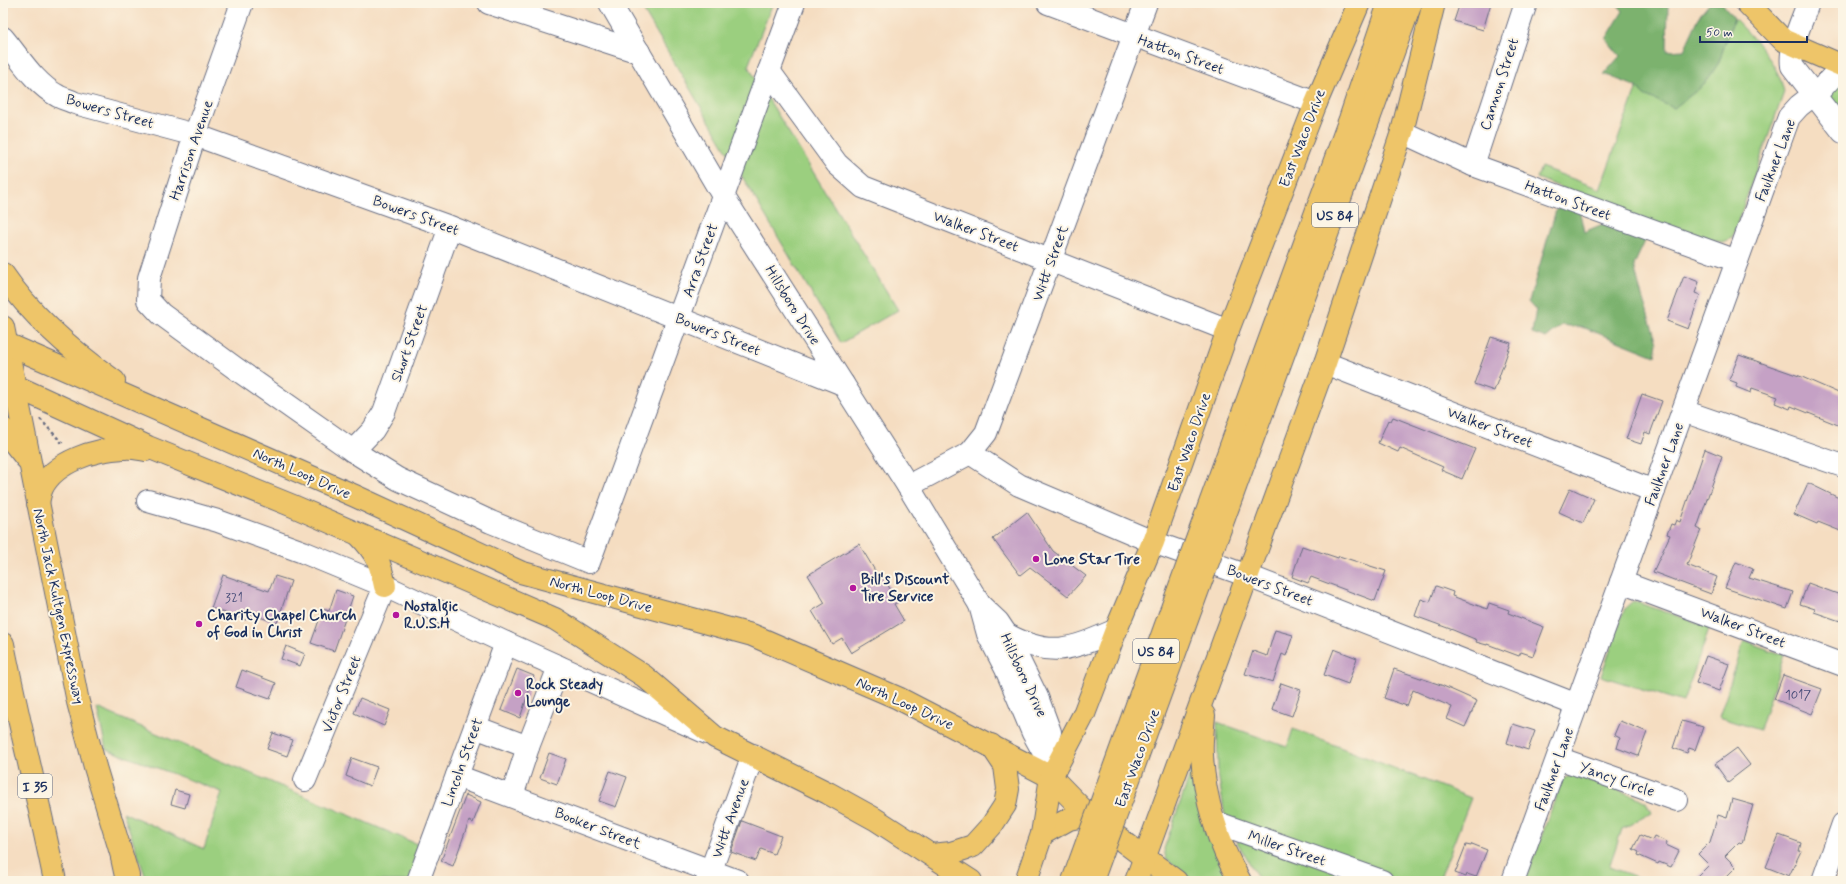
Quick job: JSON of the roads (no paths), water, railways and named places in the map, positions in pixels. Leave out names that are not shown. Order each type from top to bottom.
[{"type":"main road","name":"East Waco Drive","points":[[1026,881],[1042,834],[1051,777],[1084,714],[1116,630],[1153,542],[1228,330],[1316,103],[1359,3]]},
{"type":"main road","name":"East Waco Drive","points":[[1092,881],[1249,424],[1389,3]]},
{"type":"main road","name":"East Waco Drive","points":[[1073,881],[1411,3]]},
{"type":"main road","points":[[1136,881],[1325,363],[1402,132],[1434,3]]},
{"type":"main road","points":[[1747,3],[1783,40],[1843,66]]},
{"type":"main road","points":[[3,274],[27,306],[69,348],[145,404]]},
{"type":"main road","name":"North Loop Drive","points":[[4,338],[145,404],[355,496],[520,572],[752,635],[898,698],[1051,777],[1088,815],[1176,881]]},
{"type":"main road","name":"North Jack Kultgen Expressway","points":[[4,338],[9,383],[30,464],[78,702],[122,858],[130,881]]},
{"type":"main road","points":[[9,383],[157,451],[360,535],[554,619],[644,676],[715,737],[841,800],[875,819],[971,881]]},
{"type":"main road","points":[[3,429],[30,464]]},
{"type":"main road","points":[[38,503],[42,488],[54,472],[67,464],[97,451],[125,448],[157,451]]},
{"type":"main road","points":[[360,535],[374,550],[381,566],[385,586]]},
{"type":"main road","name":"I 35","points":[[3,644],[12,691],[40,805],[55,881]]},
{"type":"main road","points":[[1205,692],[1202,755],[1205,788],[1226,852],[1240,881]]},
{"type":"main road","points":[[932,855],[951,853],[973,846],[992,825],[1005,806],[1008,789],[1005,766],[990,745]]},
{"type":"main road","points":[[40,805],[64,881]]},
{"type":"main road","points":[[1042,834],[1069,819],[1088,815]]},
{"type":"main road","points":[[122,858],[127,881]]},
{"type":"street","name":"Harrison Avenue","points":[[148,300],[149,278],[195,135],[242,3]]},
{"type":"street","points":[[489,3],[639,52]]},
{"type":"street","name":"Hillsboro Drive","points":[[610,3],[723,196],[908,486],[980,606],[988,634],[1006,669],[1033,733],[1044,753],[1051,777]]},
{"type":"street","name":"Arra Street","points":[[589,562],[794,3]]},
{"type":"street","name":"Hatton Street","points":[[1048,3],[1316,103]]},
{"type":"street","name":"Witt Street","points":[[908,486],[970,453],[986,433],[1146,3]]},
{"type":"street","name":"Cannon Street","points":[[1473,165],[1526,3]]},
{"type":"street","points":[[1808,3],[1794,45],[1791,60],[1792,66],[1843,132]]},
{"type":"street","name":"Bowers Street","points":[[3,38],[44,86],[58,96],[75,103],[195,135],[450,227],[843,384]]},
{"type":"street","name":"Faulkner Lane","points":[[1513,881],[1789,117],[1813,94],[1821,89],[1843,66]]},
{"type":"street","name":"Walker Street","points":[[769,71],[837,164],[863,187],[1228,330]]},
{"type":"street","name":"Hatton Street","points":[[1402,132],[1473,165],[1737,261]]},
{"type":"street","name":"Short Street","points":[[353,451],[373,430],[384,412],[450,227]]},
{"type":"street","name":"North Loop Drive","points":[[148,300],[161,314],[235,368],[353,451],[398,479],[491,522],[589,562]]},
{"type":"street","name":"Walker Street","points":[[1325,363],[1654,491]]},
{"type":"street","points":[[1683,411],[1843,466]]},
{"type":"street","name":"Bowers Street","points":[[970,453],[1020,485],[1153,542],[1248,576],[1577,705]]},
{"type":"street","points":[[148,501],[218,521],[304,552],[385,586],[506,643],[715,737]]},
{"type":"street","name":"Walker Street","points":[[1621,582],[1843,665]]},
{"type":"street","name":"Victor Street","points":[[306,780],[385,586]]},
{"type":"street","name":"Hillsboro Drive","points":[[980,606],[998,622],[1006,634],[1037,697],[1050,732],[1044,753]]},
{"type":"street","points":[[1006,634],[1021,642],[1053,650],[1079,646],[1116,630]]},
{"type":"street","name":"Lincoln Street","points":[[418,881],[506,643]]},
{"type":"street","points":[[512,796],[528,747],[559,667]]},
{"type":"street","points":[[475,727],[528,747]]},
{"type":"street","name":"Witt Avenue","points":[[709,876],[753,755]]},
{"type":"street","name":"Yancy Circle","points":[[1558,758],[1677,800]]},
{"type":"street","name":"Booker Street","points":[[457,776],[512,796],[709,876],[738,881]]},
{"type":"street","name":"Miller Street","points":[[1215,822],[1382,881]]},
{"type":"street","points":[[1823,881],[1843,824]]},
{"type":"place","name":"Lone Star Tire","points":[[1036,559]]},
{"type":"place","name":"Bill's Discount Tire Service","points":[[853,588]]},
{"type":"place","name":"Nostalgic R.U.S.H","points":[[396,615]]},
{"type":"place","name":"Charity Chapel Church of God in Christ","points":[[199,624]]},
{"type":"place","name":"Rock Steady Lounge","points":[[518,693]]}]
